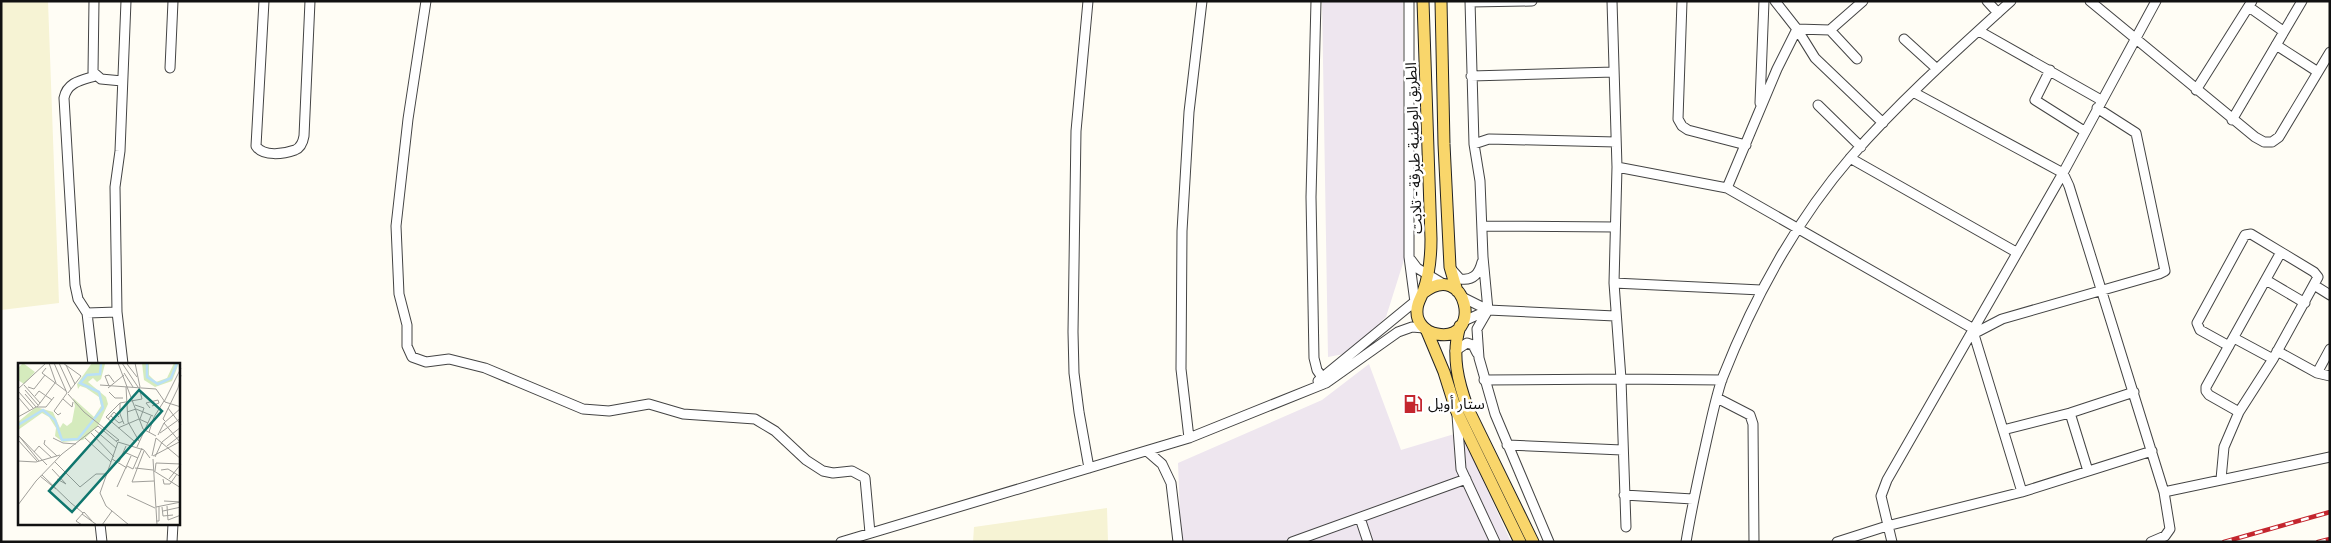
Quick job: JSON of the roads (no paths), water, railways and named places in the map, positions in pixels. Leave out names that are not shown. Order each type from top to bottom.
[{"type":"main road","name":"الطريق الوطنية طبرقة - تلابت","points":[[1418,301],[1426,275],[1431,239],[1424,1]]},
{"type":"main road","name":"الطريق الوطنية طبرقة - تلابت","points":[[1441,1],[1444,144],[1450,267],[1460,294]]},
{"type":"main road","points":[[1520,542],[1456,410],[1444,372],[1425,328],[1420,322],[1418,301],[1437,285],[1445,285],[1460,294],[1466,304],[1455,351],[1456,371],[1468,409],[1533,542]]},
{"type":"main road","points":[[1425,328],[1440,335],[1455,331],[1462,323]]},
{"type":"street","points":[[94,1],[93,72],[95,76]]},
{"type":"street","points":[[123,363],[117,312],[115,187],[120,151],[126,1]]},
{"type":"street","points":[[170,68],[173,1]]},
{"type":"street","points":[[264,1],[256,146],[266,154],[295,150],[303,142],[310,1]]},
{"type":"street","points":[[426,1],[408,119],[396,226],[399,294],[407,325],[407,346],[412,357],[426,362],[450,360],[485,368],[583,409],[609,411],[649,404],[683,414],[755,419],[775,431],[806,460],[823,471],[832,473],[852,471],[861,475],[866,482],[870,533]]},
{"type":"street","points":[[1088,1],[1076,130],[1073,332],[1074,373],[1089,468]]},
{"type":"street","points":[[1189,438],[1181,369],[1182,231],[1189,112],[1202,1]]},
{"type":"street","points":[[1316,1],[1311,197],[1314,358],[1317,370],[1324,380]]},
{"type":"street","points":[[1324,380],[1418,301],[1409,257],[1409,1]]},
{"type":"street","points":[[1532,1],[1470,1],[1474,144],[1480,181],[1483,257],[1488,310],[1476,329],[1479,358],[1484,380],[1507,445],[1549,542]]},
{"type":"street","points":[[1612,1],[1617,167],[1614,283],[1621,378],[1626,527]]},
{"type":"street","points":[[1682,1],[1678,119],[1682,126],[1688,130],[1746,145]]},
{"type":"street","points":[[1759,110],[1764,1]]},
{"type":"street","points":[[1775,1],[1797,29],[1815,58],[1883,123]]},
{"type":"street","points":[[1797,29],[1830,30],[1862,1]]},
{"type":"street","points":[[1987,1],[1998,13]]},
{"type":"street","points":[[1686,542],[1693,499],[1722,380],[1761,290],[1798,229],[1850,158],[1913,92],[2011,1]]},
{"type":"street","points":[[2090,1],[2232,120],[2264,142],[2272,142],[2284,130],[2330,52]]},
{"type":"street","points":[[1892,542],[1881,496],[1883,488],[2016,252],[2063,173],[2084,131],[2156,1]]},
{"type":"street","points":[[2232,120],[2302,1]]},
{"type":"street","points":[[2196,90],[2250,4],[2284,31]]},
{"type":"street","points":[[1727,188],[1759,110],[1797,29]]},
{"type":"street","points":[[1830,30],[1858,59]]},
{"type":"street","points":[[1973,331],[2002,320],[2160,274],[2165,268],[2136,133],[2099,104],[2050,70],[1978,31]]},
{"type":"street","points":[[1904,40],[1937,69]]},
{"type":"street","points":[[2276,45],[2318,72]]},
{"type":"street","points":[[2050,70],[2035,100],[2084,131]]},
{"type":"street","points":[[1471,76],[1614,72]]},
{"type":"street","points":[[93,363],[87,313],[78,299],[75,285],[64,98],[65,92],[74,82],[95,76],[105,80],[122,81]]},
{"type":"street","points":[[1913,92],[2063,173],[2070,186],[2164,492],[2170,529],[2165,536],[2150,542]]},
{"type":"street","points":[[1818,105],[1860,147]]},
{"type":"street","points":[[1474,144],[1489,139],[1616,142]]},
{"type":"street","points":[[1850,158],[2016,252]]},
{"type":"street","points":[[1617,167],[1727,188],[1973,331],[2022,492]]},
{"type":"street","points":[[1483,226],[1615,227]]},
{"type":"street","points":[[2221,479],[2224,447],[2239,412],[2305,303],[2317,274],[2251,234],[2245,236],[2197,323],[2200,330],[2229,346]]},
{"type":"street","points":[[2239,412],[2206,391],[2281,252]]},
{"type":"street","points":[[1409,257],[1417,268],[1445,285]]},
{"type":"street","points":[[1450,267],[1458,278],[1470,279],[1478,273],[1483,257]]},
{"type":"street","points":[[2266,280],[2305,303]]},
{"type":"street","points":[[1614,283],[1761,290]]},
{"type":"street","points":[[2314,285],[2330,294]]},
{"type":"street","points":[[1460,294],[1488,310],[1615,316]]},
{"type":"street","points":[[1462,323],[1488,310]]},
{"type":"street","points":[[87,313],[117,312]]},
{"type":"street","points":[[841,542],[1189,438],[1304,392],[1398,332],[1412,327],[1425,328]]},
{"type":"street","points":[[2234,338],[2330,376]]},
{"type":"street","points":[[1455,351],[1462,345],[1470,344],[1475,348],[1479,358]]},
{"type":"street","points":[[2318,372],[2330,349]]},
{"type":"street","points":[[1484,380],[1621,378],[1722,380]]},
{"type":"street","points":[[2003,430],[2070,413],[2134,392]]},
{"type":"street","points":[[1717,398],[1750,414],[1754,424],[1754,542]]},
{"type":"street","points":[[1456,410],[1459,456],[1466,479],[1496,542]]},
{"type":"street","points":[[2070,413],[2088,471]]},
{"type":"street","points":[[1507,445],[1622,450]]},
{"type":"street","points":[[1146,451],[1162,464],[1171,484],[1178,542]]},
{"type":"street","points":[[1837,542],[1887,526],[2022,492],[2152,451]]},
{"type":"street","points":[[2164,492],[2330,457]]},
{"type":"street","points":[[1292,542],[1466,479]]},
{"type":"street","points":[[1624,495],[1693,499]]},
{"type":"street","points":[[1360,518],[1368,542]]},
{"type":"street","points":[[100,526],[102,542]]},
{"type":"street","points":[[172,542],[173,526]]},
{"type":"railway","points":[[2224,542],[2330,512]]},
{"type":"railway","points":[[2318,542],[2330,539]]},
{"type":"place","name":"ستار أويل","points":[[1413,404]]}]
